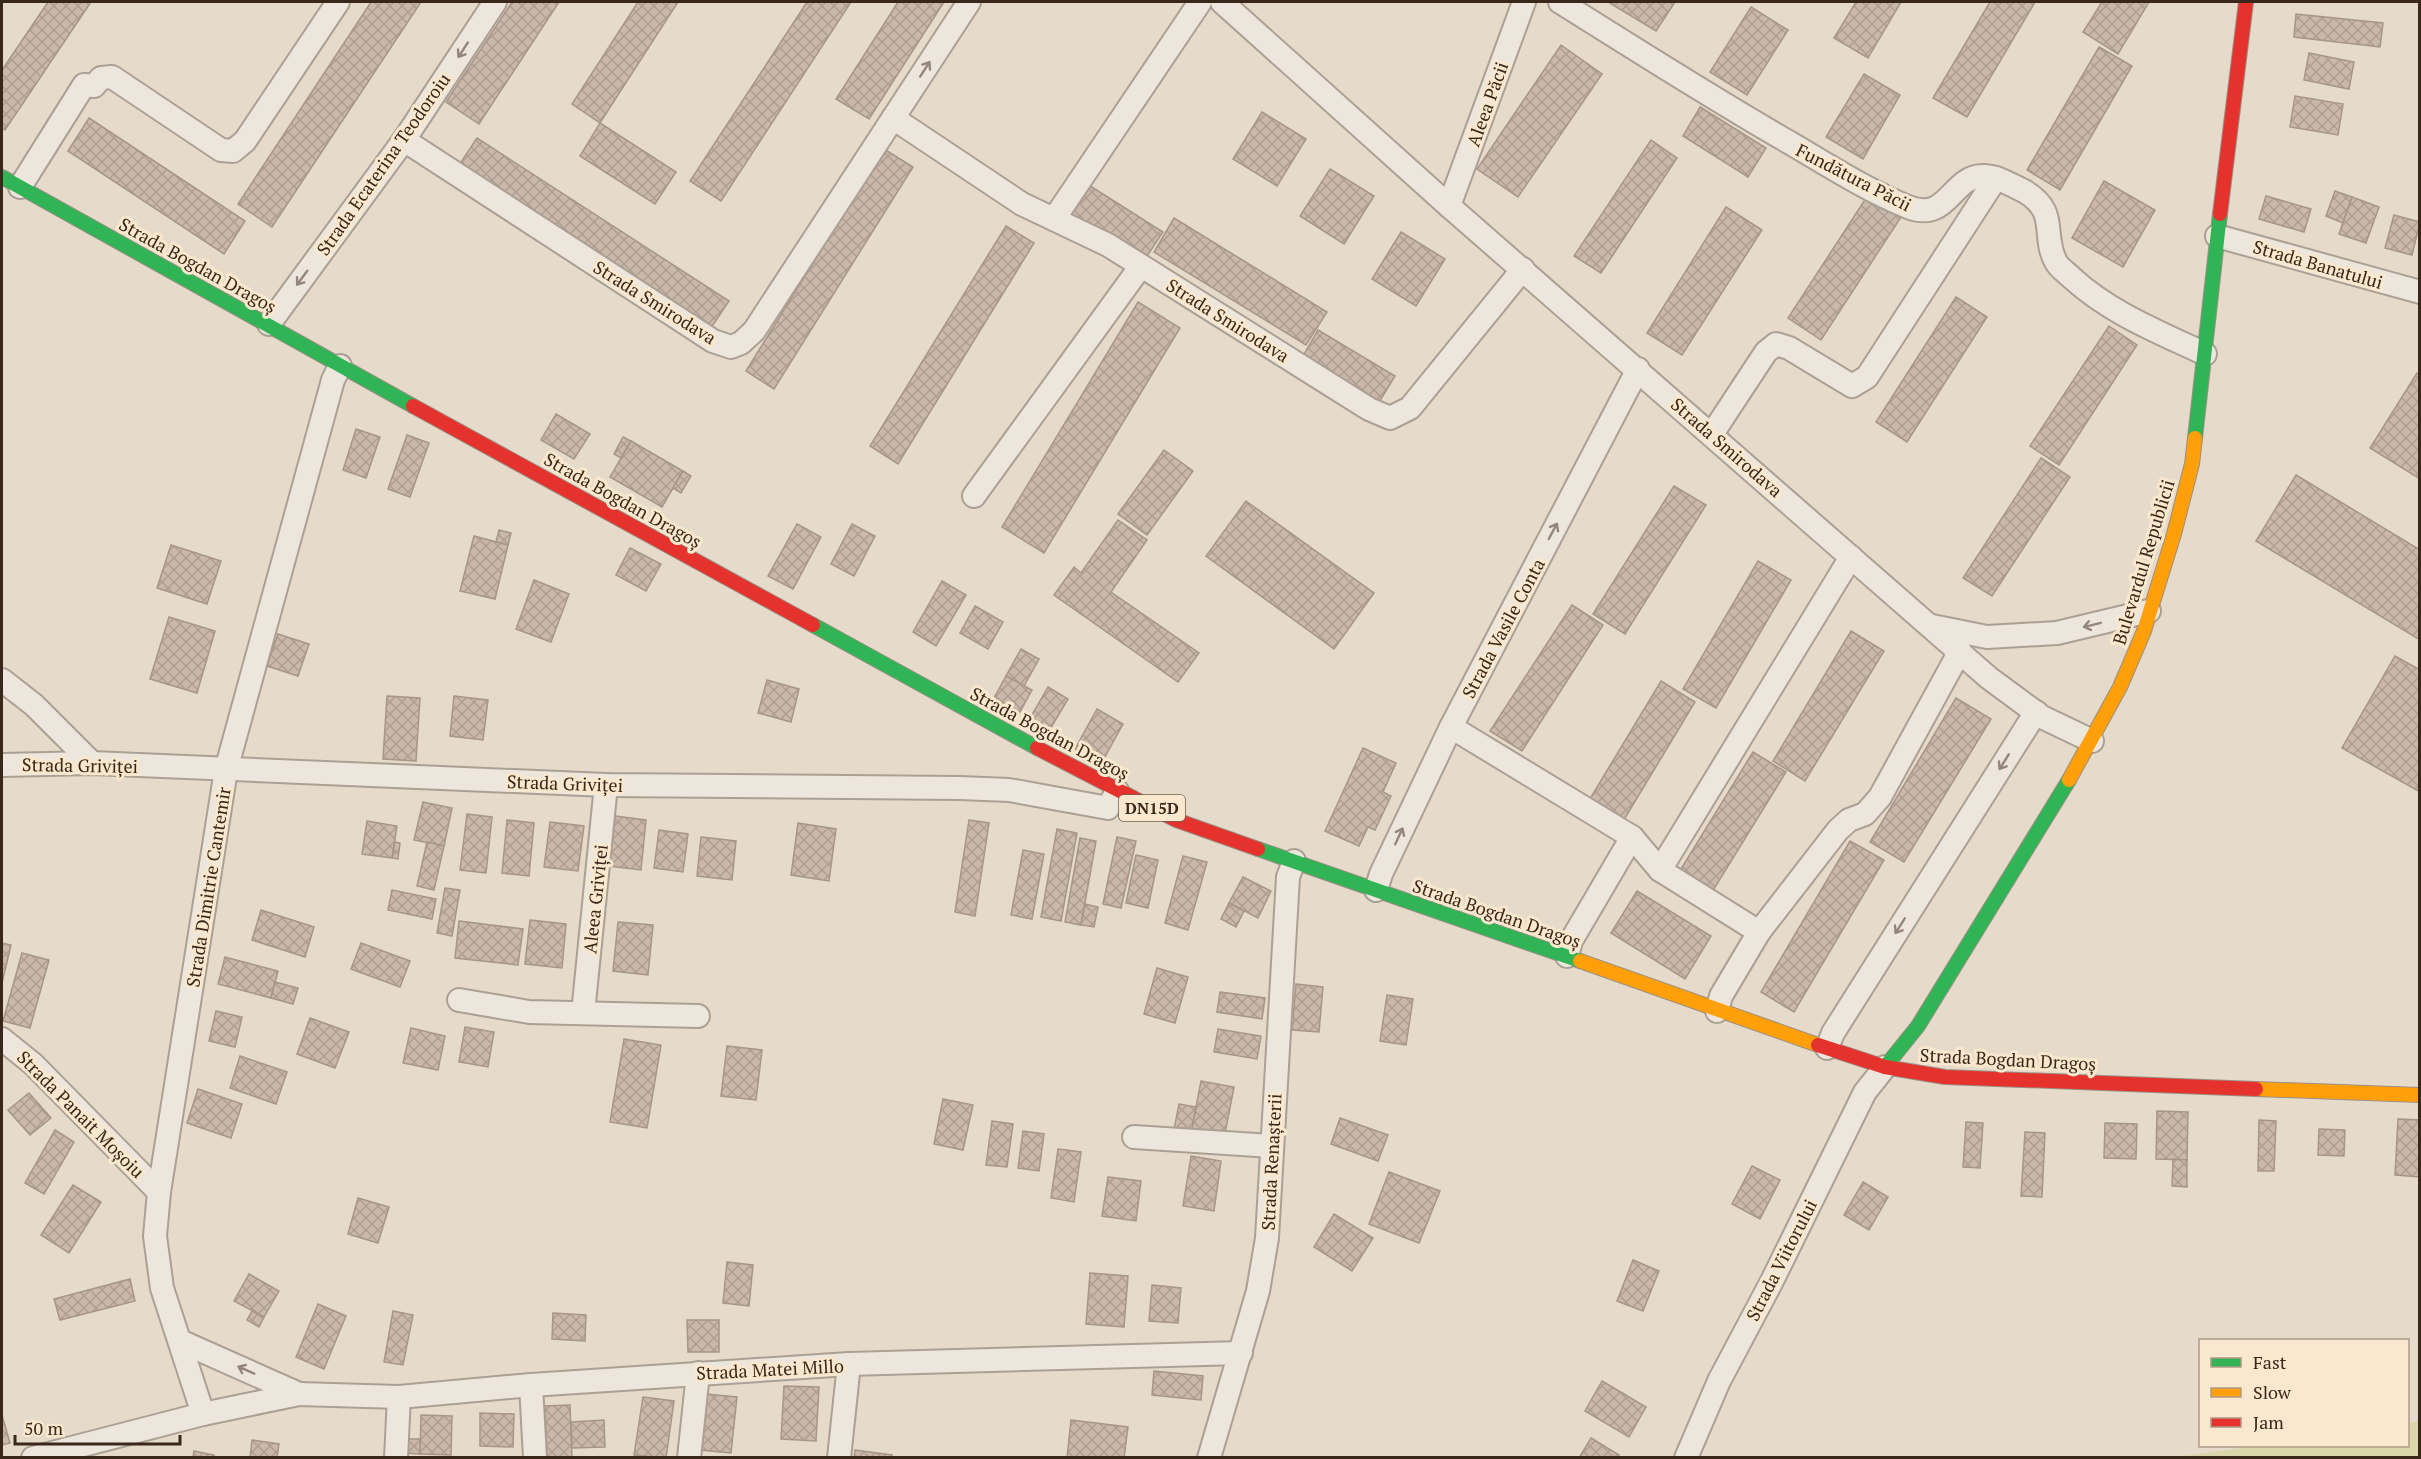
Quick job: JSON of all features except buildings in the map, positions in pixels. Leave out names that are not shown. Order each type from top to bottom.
[{"type":"main road","name":"Bulevardul Republicii","points":[[1885,1067],[1918,1026],[2057,802],[2120,687],[2144,631],[2174,534],[2192,464],[2246,2]]},
{"type":"main road","name":"Strada Bogdan Dragoș","points":[[11,182],[269,324],[340,366],[1118,791],[1176,820],[1567,956],[1717,1011],[1885,1067],[1945,1077],[2420,1095]]},
{"type":"street","points":[[11,182],[84,85],[94,86],[101,78],[112,77],[221,150],[233,151],[245,141],[338,2]]},
{"type":"street","name":"Strada Ecaterina Teodoroiu","points":[[269,324],[404,140],[495,2]]},
{"type":"street","name":"Strada Smirodava","points":[[404,140],[713,341],[731,347],[741,343],[754,331],[969,2]]},
{"type":"street","points":[[1054,219],[1200,2]]},
{"type":"street","name":"Strada Smirodava","points":[[1222,2],[1449,206],[1989,678],[2036,712],[2092,741]]},
{"type":"street","name":"Aleea Păcii","points":[[1449,206],[1524,2]]},
{"type":"street","name":"Fundătura Păcii","points":[[1560,2],[1744,117],[1848,177],[1908,207],[1923,211],[1940,206],[1967,182],[1980,176],[1996,178]]},
{"type":"street","name":"Strada Smirodava","points":[[893,118],[1022,204],[1108,245],[1369,409],[1390,418],[1410,408],[1523,269]]},
{"type":"street","points":[[1712,434],[1766,352],[1776,344],[1789,348],[1852,386],[1867,377],[1996,178],[2027,193],[2042,207],[2050,220],[2049,239],[2056,262],[2082,287],[2116,311],[2205,354]]},
{"type":"street","name":"Strada Banatului","points":[[2217,236],[2420,292]]},
{"type":"street","points":[[974,496],[1141,266]]},
{"type":"street","name":"Strada Dimitrie Cantemir","points":[[203,1414],[162,1288],[155,1236],[159,1192],[226,770],[333,380],[340,366]]},
{"type":"street","name":"Strada Vasile Conta","points":[[1376,890],[1381,874],[1450,727],[1638,369]]},
{"type":"street","points":[[1660,870],[1851,557]]},
{"type":"street","name":"Strada Smirodava","points":[[1930,625],[1987,637],[2057,633],[2149,611]]},
{"type":"street","points":[[1717,1011],[1721,996],[1759,932],[1838,830],[1849,820],[1865,813],[1880,797],[1960,651]]},
{"type":"street","points":[[2,680],[34,705],[92,763]]},
{"type":"street","points":[[1827,1048],[1833,1033],[2036,712]]},
{"type":"street","points":[[1450,727],[1632,837],[1660,870],[1759,932]]},
{"type":"street","name":"Strada Griviței","points":[[2,765],[92,763],[606,785],[970,788],[1009,790],[1108,808],[1118,791]]},
{"type":"street","name":"Aleea Griviței","points":[[583,1013],[606,785]]},
{"type":"street","points":[[1567,956],[1571,941],[1632,837]]},
{"type":"street","name":"Strada Renașterii","points":[[1209,1458],[1258,1291],[1267,1238],[1288,877],[1294,861]]},
{"type":"street","points":[[459,1000],[529,1012],[698,1016]]},
{"type":"street","name":"Strada Panait Moșoiu","points":[[2,1039],[33,1064],[159,1192]]},
{"type":"street","name":"Strada Viitorului","points":[[1686,1458],[1719,1381],[1772,1281],[1865,1092],[1885,1067]]},
{"type":"street","points":[[1134,1137],[1272,1146]]},
{"type":"street","name":"Strada Matei Millo","points":[[180,1341],[299,1394]]},
{"type":"street","name":"Strada Matei Millo","points":[[33,1458],[203,1414],[299,1394],[399,1397],[531,1385],[849,1364],[1241,1353]]},
{"type":"street","points":[[839,1458],[849,1364]]},
{"type":"street","points":[[689,1458],[698,1373]]},
{"type":"street","points":[[531,1385],[535,1458]]},
{"type":"street","points":[[396,1458],[399,1397]]},
{"type":"shaded area","points":[[2419,1421],[2419,1457],[2175,1457],[2249,1447],[2409,1447],[2409,1423]]},
{"type":"traffic: fast","points":[[2,177],[413,406]]},
{"type":"traffic: fast","points":[[2195,438],[2220,214]]},
{"type":"traffic: fast","points":[[813,625],[1037,748]]},
{"type":"traffic: fast","points":[[1885,1067],[1918,1026],[2069,780]]},
{"type":"traffic: fast","points":[[1258,849],[1580,961]]},
{"type":"traffic: slow","points":[[2069,780],[2120,687],[2144,631],[2174,534],[2192,464],[2195,438]]},
{"type":"traffic: slow","points":[[1580,961],[1818,1045]]},
{"type":"traffic: slow","points":[[2256,1089],[2420,1095]]},
{"type":"traffic: jam","points":[[2220,214],[2246,2]]},
{"type":"traffic: jam","points":[[413,406],[813,625]]},
{"type":"traffic: jam","points":[[1037,748],[1176,820],[1258,849]]},
{"type":"traffic: jam","points":[[1818,1045],[1885,1067],[1945,1077],[2256,1089]]}]
